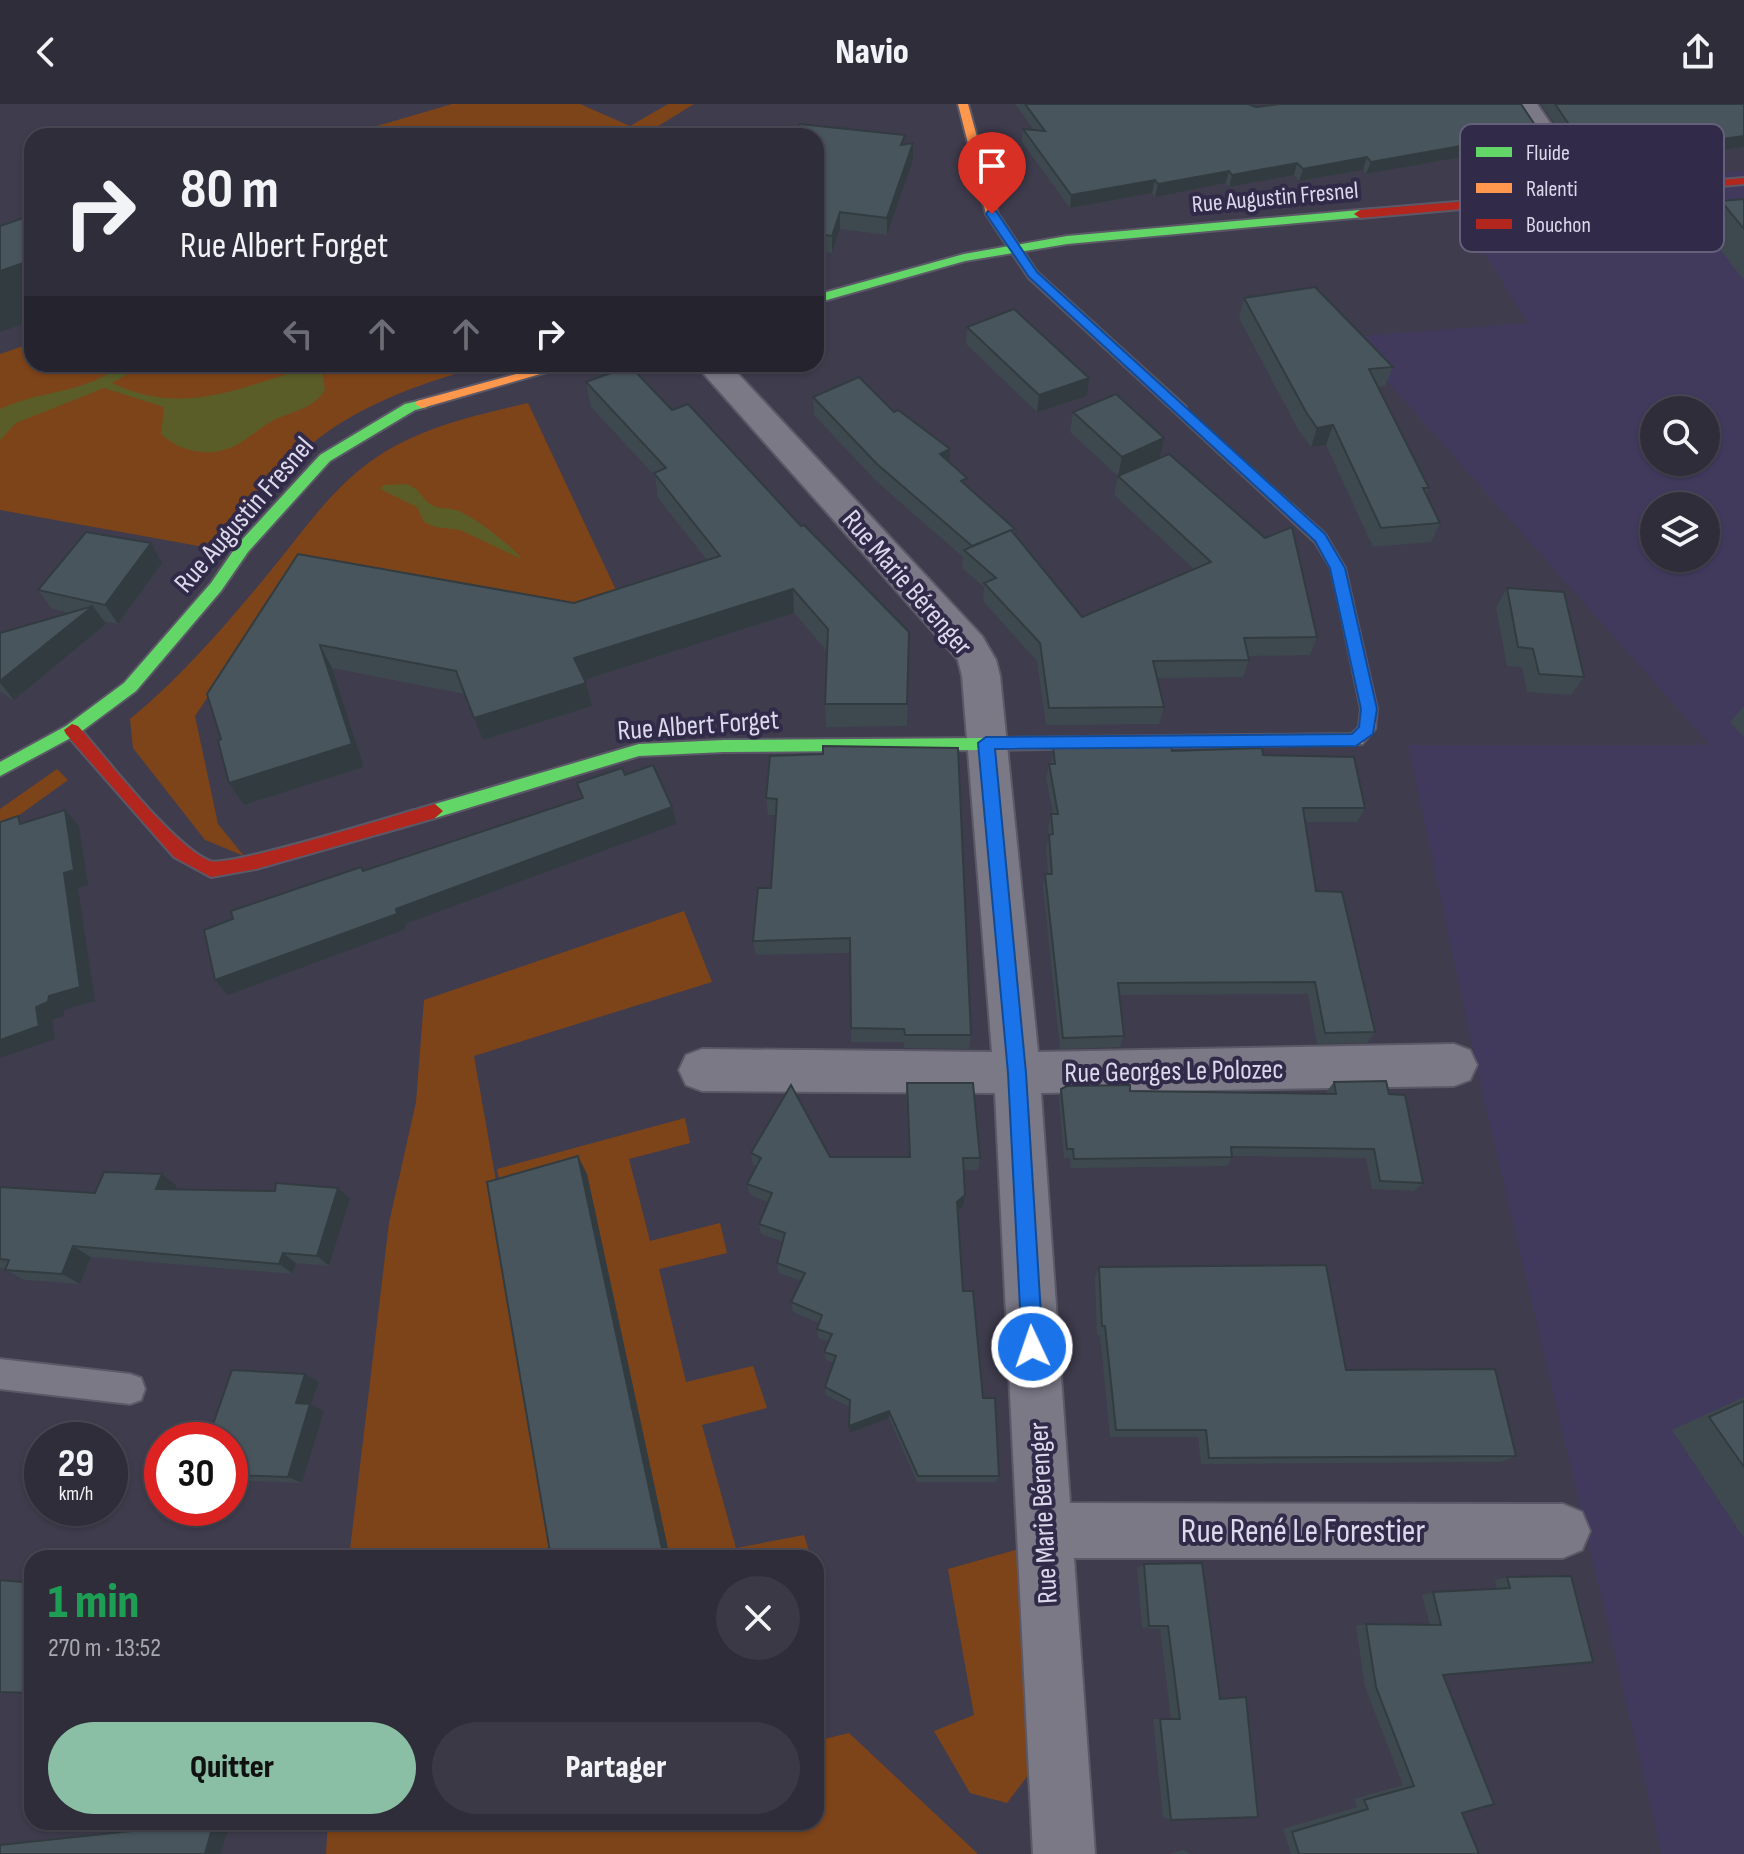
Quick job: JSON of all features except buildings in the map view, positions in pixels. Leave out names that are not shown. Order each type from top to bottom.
[{"type":"street","points":[[963,104],[992,214],[1013,248]]},
{"type":"street","points":[[1524,104],[1538,124]]},
{"type":"street","name":"Rue Augustin Fresnel","points":[[1724,183],[1744,181]]},
{"type":"street","name":"Rue Augustin Fresnel","points":[[824,297],[964,258],[1013,248],[1122,234],[1460,206]]},
{"type":"street","name":"Rue Albert Forget","points":[[72,730],[180,852],[211,870],[302,849],[639,750],[724,746],[1356,740],[1367,729],[1369,709],[1338,568],[1320,538],[1033,275],[1013,248]]},
{"type":"street","name":"Rue Augustin Fresnel","points":[[0,770],[72,730],[130,687],[216,587],[243,548],[325,458],[410,407],[539,372]]},
{"type":"street","name":"Rue Marie Bérenger","points":[[718,372],[969,646],[981,676],[1017,1073],[1064,1854]]},
{"type":"street","name":"Rue Georges Le Polozec","points":[[702,1070],[1017,1073],[1454,1065]]},
{"type":"street","name":"Rue René Le Forestier","points":[[1043,1530],[1563,1531]]},
{"type":"lane","points":[[0,1374],[130,1389]]},
{"type":"shaded area","points":[[452,104],[580,104],[630,126],[668,104],[694,104],[655,128],[370,128]]},
{"type":"shaded area","points":[[1744,170],[1744,1854],[1662,1854],[1482,1091],[1408,745],[1710,745],[1348,337],[1528,323],[1483,252],[1724,252],[1724,172]]},
{"type":"shaded area","points":[[1460,201],[1460,215],[1452,202]]},
{"type":"shaded area","points":[[24,346],[24,372],[463,372],[383,400],[320,437],[278,476],[215,549],[0,510],[0,354]]},
{"type":"shaded area","points":[[112,372],[131,372],[112,383],[137,393],[185,398],[230,391],[295,372],[320,372],[325,390],[308,406],[272,421],[221,451],[193,451],[176,445],[161,434],[164,407],[104,388],[16,423],[0,440],[0,409],[87,384]]},
{"type":"shaded area","points":[[528,403],[616,590],[567,616],[289,575],[195,716],[218,824],[244,856],[205,840],[133,748],[130,719],[203,650],[320,510],[363,467],[397,445],[433,429]]},
{"type":"shaded area","points":[[406,484],[433,506],[457,510],[477,521],[522,559],[460,530],[435,527],[424,522],[417,507],[380,489],[384,485]]},
{"type":"shaded area","points":[[57,769],[68,780],[0,829],[0,809]]},
{"type":"shaded area","points":[[684,911],[712,982],[474,1056],[561,1550],[350,1550],[389,1223],[416,1102],[424,1000]]},
{"type":"shaded area","points":[[685,1118],[690,1143],[629,1159],[650,1241],[720,1223],[727,1253],[659,1269],[686,1382],[753,1366],[767,1408],[702,1425],[736,1548],[804,1535],[809,1550],[668,1550],[587,1174],[503,1198],[497,1169]]},
{"type":"shaded area","points":[[1019,1549],[1032,1770],[1007,1803],[970,1793],[934,1731],[974,1715],[948,1569]]},
{"type":"shaded area","points":[[849,1733],[978,1854],[326,1854],[328,1830],[824,1830],[824,1739]]},
{"type":"traffic: fast","points":[[824,297],[964,258],[1067,240],[1360,214]]},
{"type":"traffic: fast","points":[[0,770],[72,730],[130,687],[216,587],[243,548],[325,458],[410,407],[422,404]]},
{"type":"traffic: fast","points":[[435,811],[639,750],[724,746],[986,744]]},
{"type":"traffic: slow","points":[[963,104],[992,214],[1033,275],[1181,410]]},
{"type":"traffic: slow","points":[[422,404],[539,372]]},
{"type":"traffic: slow","points":[[986,744],[1356,740],[1367,729],[1369,709],[1346,604]]},
{"type":"traffic: jam","points":[[1724,183],[1744,181]]},
{"type":"traffic: jam","points":[[1360,214],[1460,205]]},
{"type":"traffic: jam","points":[[1181,410],[1320,538],[1338,568],[1346,604]]},
{"type":"traffic: jam","points":[[72,730],[180,852],[211,870],[256,862],[435,811]]},
{"type":"route","points":[[992,214],[1033,275],[1291,508],[1320,538],[1338,568],[1369,709],[1367,729],[1356,740],[986,743],[1017,1073],[1032,1347]]}]
